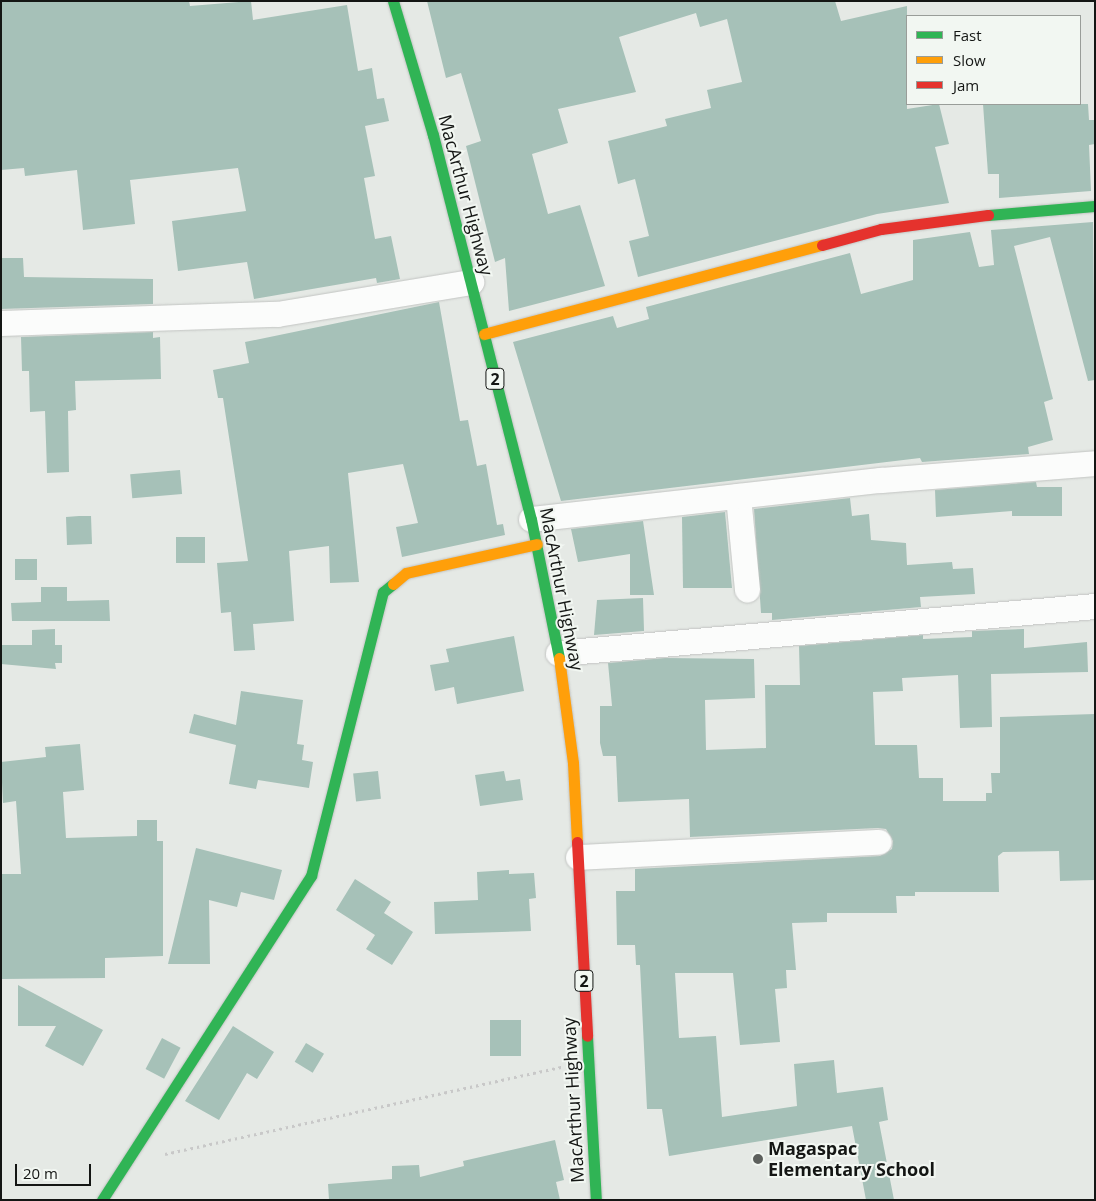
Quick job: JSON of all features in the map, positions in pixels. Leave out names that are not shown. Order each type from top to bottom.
[{"type":"main road","name":"MacArthur Highway","points":[[393,1],[484,334],[531,519],[558,654],[573,763],[596,1200]]},
{"type":"main road","points":[[484,334],[881,230],[951,218],[1095,206]]},
{"type":"main road","points":[[102,1200],[311,876],[383,592],[406,573],[537,544]]},
{"type":"street","points":[[1,323],[276,314],[470,282]]},
{"type":"street","points":[[531,519],[738,496],[1095,464]]},
{"type":"street","points":[[738,496],[747,590]]},
{"type":"street","points":[[558,654],[1095,606]]},
{"type":"street","points":[[578,857],[879,842]]},
{"type":"path","points":[[127,1162],[588,1061]]},
{"type":"building","points":[[1,1],[189,1],[190,6],[251,1],[253,20],[347,5],[358,71],[372,68],[377,99],[384,98],[389,121],[365,126],[375,176],[364,178],[375,239],[391,236],[400,279],[377,283],[376,278],[254,299],[247,262],[178,271],[172,221],[246,211],[238,168],[130,180],[135,224],[83,230],[77,170],[25,176],[24,168],[1,170]]},
{"type":"building","points":[[427,1],[835,1],[841,21],[907,6],[906,105],[907,109],[939,105],[949,144],[935,147],[949,203],[877,214],[638,277],[629,241],[649,236],[635,179],[618,184],[608,141],[667,126],[665,119],[711,108],[707,90],[742,82],[727,19],[700,27],[696,13],[619,37],[636,92],[558,109],[568,143],[532,154],[548,214],[580,205],[605,286],[509,311],[505,258],[495,262],[466,146],[481,141],[461,73],[446,78]]},
{"type":"building","points":[[1088,104],[1089,120],[1095,120],[1095,144],[1089,145],[1091,191],[999,198],[999,174],[988,174],[983,105]]},
{"type":"building","points":[[1093,222],[1095,380],[1088,381],[1050,237],[1014,246],[1053,399],[1044,402],[1053,440],[1028,447],[1029,454],[922,462],[920,458],[561,501],[513,342],[613,316],[617,328],[649,319],[646,307],[850,253],[861,294],[913,280],[913,240],[970,232],[979,267],[994,265],[991,230]]},
{"type":"building","points":[[1,258],[23,258],[24,277],[153,279],[153,304],[1,309]]},
{"type":"building","points":[[439,302],[460,421],[468,420],[477,466],[486,464],[497,525],[503,524],[505,535],[402,557],[396,527],[418,523],[403,464],[348,473],[359,582],[330,583],[329,546],[289,551],[294,621],[253,624],[255,650],[234,651],[231,612],[221,613],[217,563],[248,561],[223,398],[218,398],[213,370],[249,363],[245,342]]},
{"type":"building","points":[[153,332],[153,338],[160,337],[161,379],[75,381],[76,410],[68,411],[69,472],[47,473],[45,411],[30,412],[29,371],[22,371],[21,337]]},
{"type":"building","points":[[180,470],[182,494],[132,498],[130,474]]},
{"type":"building","points":[[1036,482],[1037,487],[1062,487],[1062,516],[1012,516],[1012,511],[936,517],[935,490]]},
{"type":"building","points":[[850,498],[852,516],[869,514],[871,540],[906,543],[907,565],[952,562],[953,569],[973,568],[975,594],[920,597],[921,607],[772,620],[772,613],[761,613],[754,509]]},
{"type":"building","points":[[725,512],[732,588],[683,588],[682,517]]},
{"type":"building","points":[[91,516],[92,544],[67,545],[66,517]]},
{"type":"building","points":[[643,521],[654,595],[630,595],[630,554],[578,562],[571,529]]},
{"type":"building","points":[[176,537],[205,537],[205,563],[176,563]]},
{"type":"building","points":[[15,559],[37,559],[37,580],[15,580]]},
{"type":"building","points":[[41,587],[67,587],[67,601],[109,600],[110,621],[12,621],[11,603],[41,602]]},
{"type":"building","points":[[643,598],[644,631],[594,635],[597,600]]},
{"type":"building","points":[[55,629],[55,645],[62,645],[62,663],[55,663],[56,669],[1,664],[1,645],[32,645],[32,630]]},
{"type":"building","points":[[1024,629],[1024,648],[1087,642],[1088,672],[991,674],[992,727],[960,728],[958,675],[902,678],[903,691],[873,692],[875,745],[917,745],[919,778],[943,778],[943,801],[986,801],[986,793],[992,793],[991,773],[1000,773],[1000,717],[1095,714],[1095,880],[1060,881],[1059,851],[1003,852],[998,856],[999,892],[915,892],[915,896],[896,896],[897,913],[827,913],[827,922],[792,923],[796,970],[786,970],[787,988],[775,989],[780,1042],[740,1045],[733,973],[675,973],[679,1038],[716,1036],[722,1117],[797,1106],[794,1064],[834,1060],[837,1093],[883,1087],[888,1120],[879,1122],[894,1200],[866,1200],[852,1126],[669,1156],[662,1109],[647,1109],[640,965],[636,965],[635,945],[617,945],[616,891],[635,891],[635,869],[880,856],[892,849],[893,841],[886,829],[878,828],[690,837],[689,799],[618,802],[616,756],[603,756],[600,743],[600,706],[612,706],[608,663],[665,658],[754,659],[755,698],[705,700],[706,750],[766,748],[765,685],[800,685],[799,646],[923,635],[923,639],[972,637],[972,631]]},
{"type":"building","points":[[514,636],[524,691],[457,704],[454,687],[435,691],[430,665],[449,662],[446,649]]},
{"type":"building","points":[[241,691],[303,700],[297,744],[304,745],[302,760],[313,762],[309,788],[258,780],[256,789],[229,784],[236,745],[189,733],[194,714],[236,725]]},
{"type":"building","points":[[80,744],[84,790],[63,792],[66,838],[137,836],[137,820],[157,820],[157,841],[163,841],[163,956],[105,958],[105,978],[2,979],[1,874],[21,874],[16,801],[3,803],[1,762],[46,757],[45,747]]},
{"type":"building","points":[[378,771],[381,799],[356,801],[353,774]]},
{"type":"building","points":[[504,771],[506,781],[520,779],[523,800],[480,806],[475,775]]},
{"type":"building","points":[[196,848],[282,870],[274,900],[241,892],[237,907],[209,900],[210,964],[168,964]]},
{"type":"building","points":[[509,870],[509,874],[534,873],[536,898],[529,899],[531,931],[435,934],[434,902],[478,900],[477,872]]},
{"type":"building","points":[[355,879],[391,902],[384,913],[413,932],[392,965],[366,949],[375,935],[336,910]]},
{"type":"building","points":[[18,985],[103,1030],[83,1066],[45,1046],[56,1026],[18,1026]]},
{"type":"building","points":[[490,1020],[521,1020],[521,1056],[490,1056]]},
{"type":"building","points":[[233,1026],[274,1052],[257,1079],[247,1073],[219,1120],[185,1101]]},
{"type":"building","points":[[162,1038],[181,1048],[164,1079],[146,1069]]},
{"type":"building","points":[[306,1043],[324,1054],[313,1073],[295,1062]]},
{"type":"building","points":[[555,1140],[564,1180],[556,1182],[560,1200],[329,1200],[328,1184],[392,1179],[392,1166],[419,1165],[420,1177],[464,1166],[463,1161]]},
{"type":"traffic: fast","points":[[393,1],[433,135],[531,519],[559,658]]},
{"type":"traffic: fast","points":[[988,215],[1095,206]]},
{"type":"traffic: fast","points":[[102,1200],[311,876],[383,592],[393,584]]},
{"type":"traffic: fast","points":[[587,1036],[596,1200]]},
{"type":"traffic: slow","points":[[484,334],[822,245]]},
{"type":"traffic: slow","points":[[393,584],[406,573],[537,544]]},
{"type":"traffic: slow","points":[[559,658],[573,763],[577,842]]},
{"type":"traffic: jam","points":[[822,245],[881,229],[988,215]]},
{"type":"traffic: jam","points":[[577,842],[587,1036]]},
{"type":"place","name":"Magaspac Elementary School","points":[[758,1159]]}]
